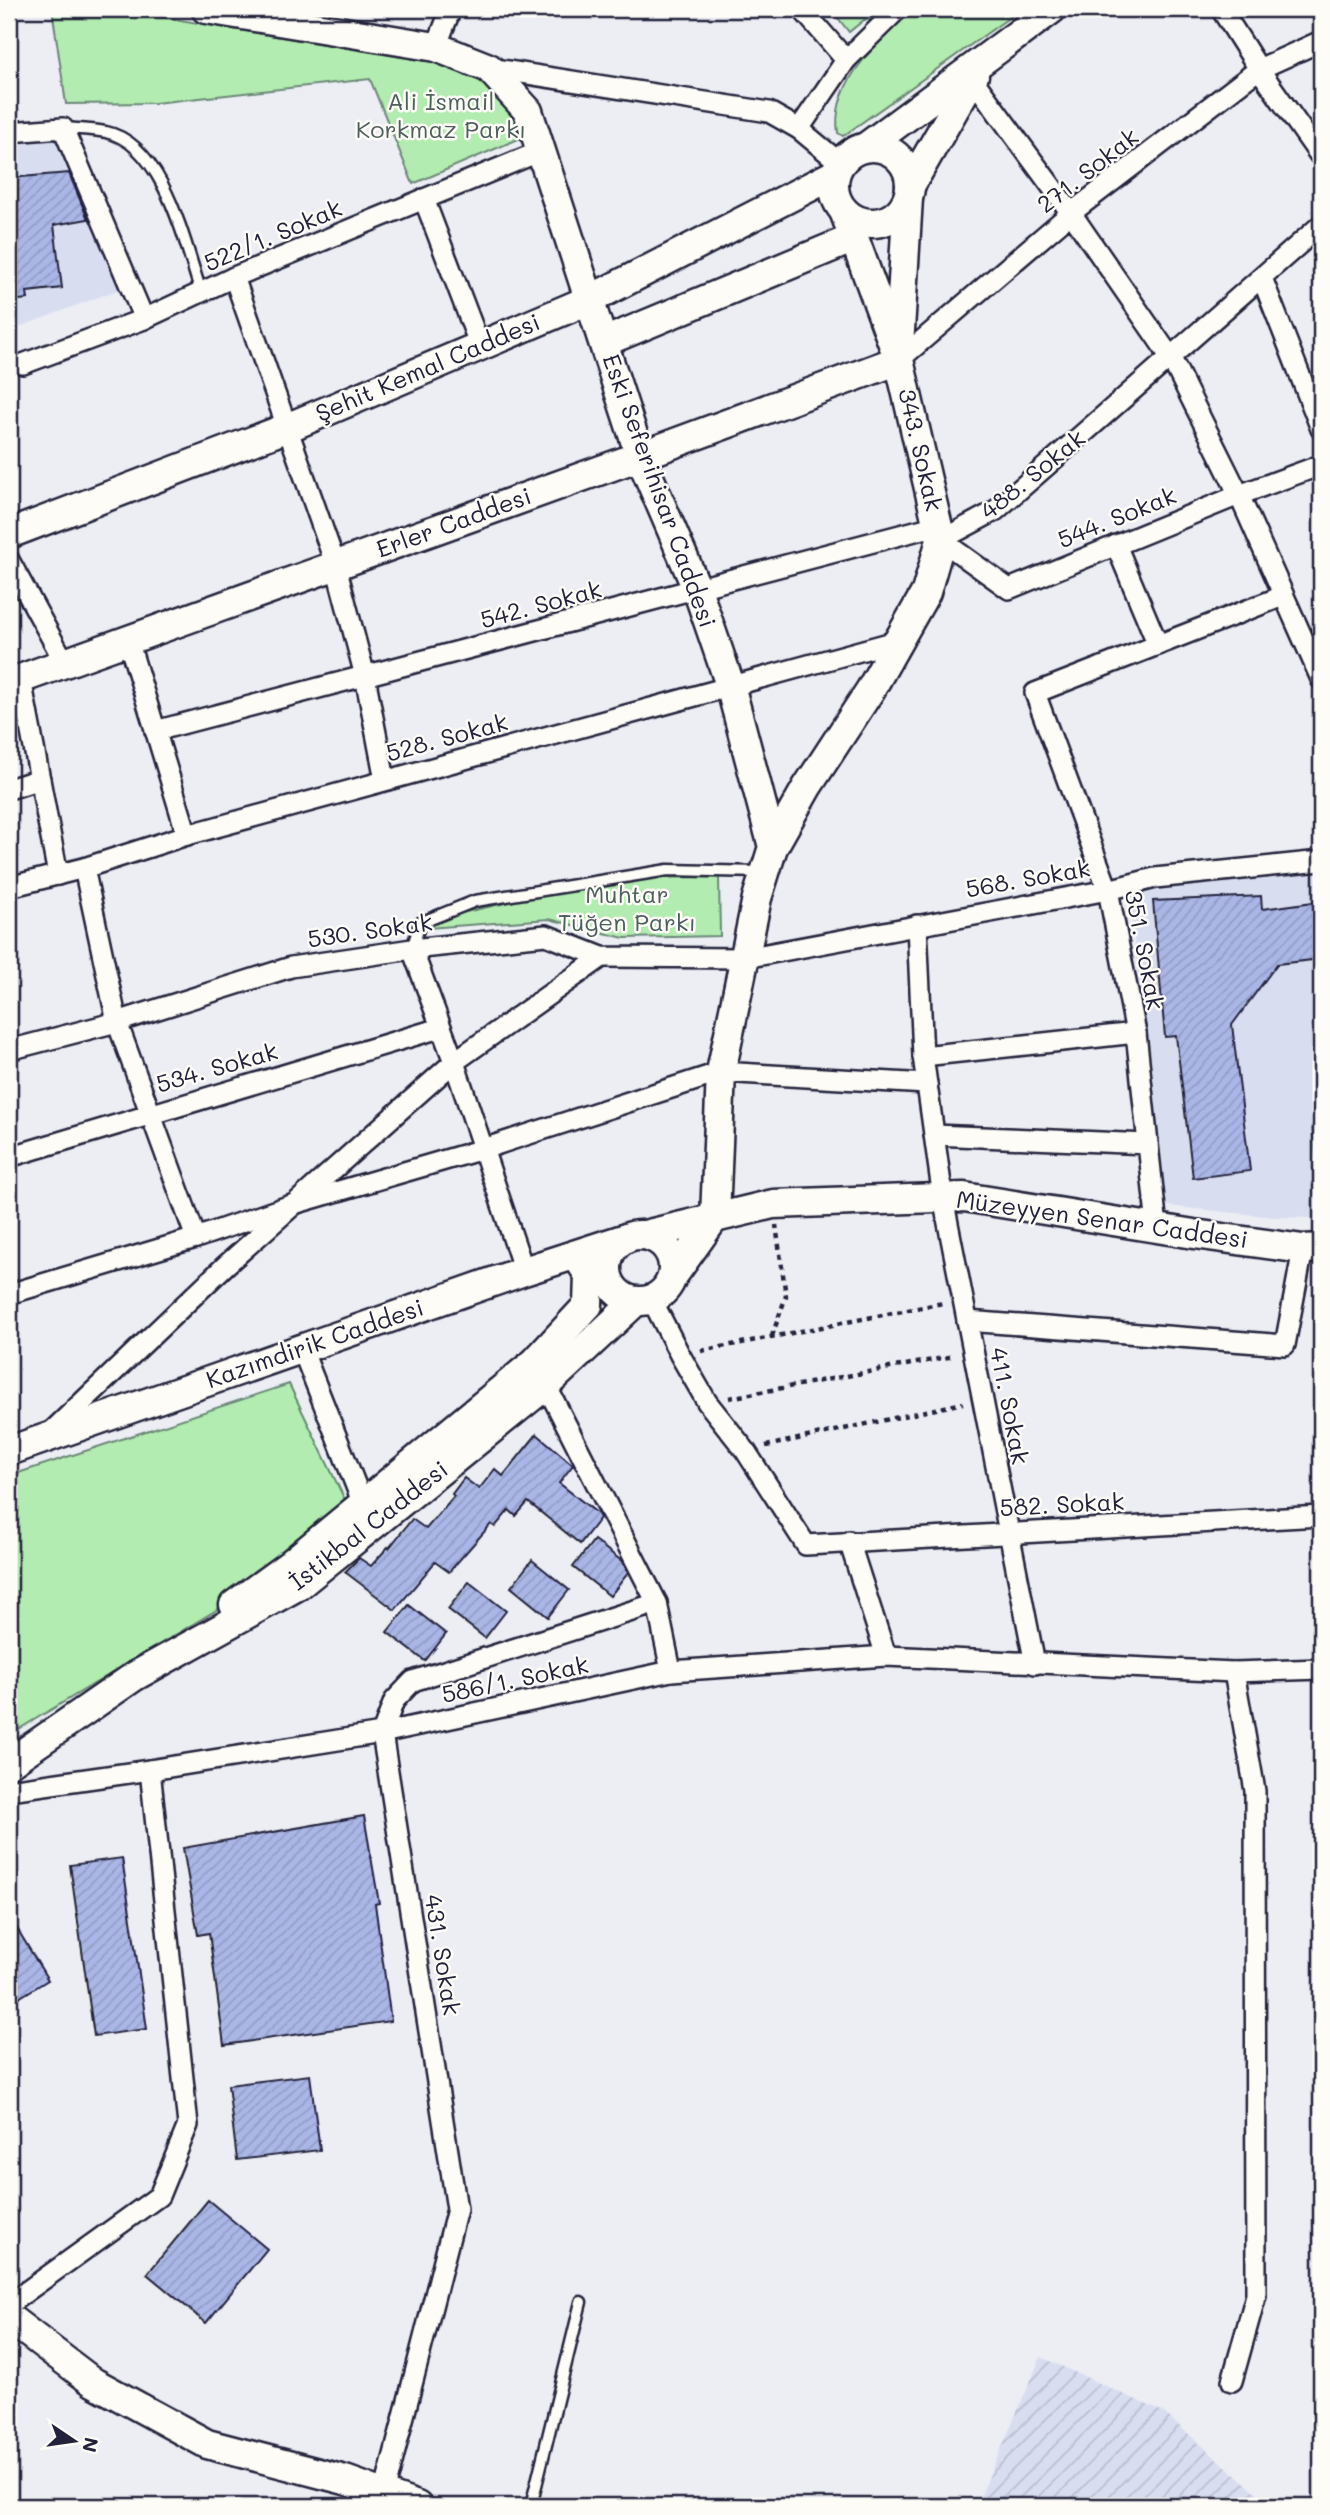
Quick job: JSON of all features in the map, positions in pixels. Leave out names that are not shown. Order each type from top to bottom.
[{"type":"main road","name":"Eski Seferihisar Caddesi","points":[[206,9],[436,47],[488,68],[528,111],[640,456],[697,589],[730,685],[769,860]]},
{"type":"main road","points":[[976,71],[902,209],[892,218],[880,223],[854,219],[844,211],[836,200],[834,187],[838,168],[853,151],[866,147],[976,71],[1052,9]]},
{"type":"main road","points":[[866,147],[884,148],[895,154],[904,163],[909,174],[899,360]]},
{"type":"main road","name":"Şehit Kemal Caddesi","points":[[9,534],[289,427],[591,299],[838,168]]},
{"type":"main road","points":[[844,211],[899,360]]},
{"type":"main road","points":[[604,342],[853,238]]},
{"type":"main road","name":"Erler Caddesi","points":[[15,681],[899,360]]},
{"type":"main road","name":"343. Sokak","points":[[899,360],[940,532]]},
{"type":"main road","points":[[673,1276],[670,1254],[664,1245],[634,1237],[608,1256],[606,1266],[609,1281],[617,1293],[643,1301],[661,1294],[715,1217],[721,1072],[757,898],[769,860],[807,787],[871,689],[926,592],[940,532]]},
{"type":"main road","name":"Müzeyyen Senar Caddesi","points":[[634,1237],[773,1204],[964,1196],[1312,1249]]},
{"type":"main road","name":"Kazımdirik Caddesi","points":[[9,1451],[524,1271],[634,1237]]},
{"type":"main road","points":[[576,1255],[589,1275],[587,1305]]},
{"type":"main road","points":[[135,1676],[289,1565],[535,1362],[609,1281]]},
{"type":"main road","name":"İstikbal Caddesi","points":[[9,1763],[135,1676],[299,1586],[546,1385],[643,1301]]},
{"type":"main road","points":[[9,2318],[93,2382],[207,2444],[345,2480],[417,2506]]},
{"type":"street","points":[[436,47],[451,9]]},
{"type":"street","points":[[802,9],[846,60]]},
{"type":"street","points":[[799,129],[846,60],[898,9]]},
{"type":"street","points":[[1221,9],[1259,69],[1321,157]]},
{"type":"street","name":"271. Sokak","points":[[899,360],[1071,214],[1259,69],[1321,41]]},
{"type":"street","points":[[488,68],[769,112],[799,129],[838,168]]},
{"type":"street","points":[[976,71],[1171,358],[1239,495],[1321,679]]},
{"type":"street","points":[[9,132],[64,128],[144,319]]},
{"type":"street","name":"522/1. Sokak","points":[[23,364],[144,319],[234,277],[541,151]]},
{"type":"street","points":[[424,199],[480,346]]},
{"type":"street","name":"488. Sokak","points":[[940,532],[995,511],[1321,225]]},
{"type":"street","points":[[234,277],[336,566],[365,676],[385,780]]},
{"type":"street","points":[[1262,278],[1321,429]]},
{"type":"street","name":"544. Sokak","points":[[940,532],[1009,589],[1239,495],[1321,465]]},
{"type":"street","name":"542. Sokak","points":[[155,731],[697,589],[940,532]]},
{"type":"street","points":[[1116,545],[1158,645],[1283,596]]},
{"type":"street","points":[[9,560],[65,663]]},
{"type":"street","points":[[128,640],[187,835]]},
{"type":"street","name":"528. Sokak","points":[[9,887],[84,868],[187,835],[385,780],[900,640]]},
{"type":"street","name":"351. Sokak","points":[[1157,1227],[1136,1033],[1108,890],[1035,693],[1158,645]]},
{"type":"street","points":[[15,681],[40,779],[58,875]]},
{"type":"street","points":[[9,789],[40,779]]},
{"type":"street","name":"568. Sokak","points":[[745,958],[1108,890],[1155,878],[1321,861]]},
{"type":"street","points":[[84,868],[117,1022],[196,1238]]},
{"type":"street","name":"411. Sokak","points":[[916,925],[923,1056],[943,1198],[1035,1664]]},
{"type":"street","name":"530. Sokak","points":[[9,1050],[117,1022],[291,967],[412,949],[546,935],[602,957],[745,958]]},
{"type":"street","points":[[412,949],[454,1062],[524,1271]]},
{"type":"street","points":[[44,1439],[293,1204],[454,1062],[602,957]]},
{"type":"street","name":"534. Sokak","points":[[9,1157],[440,1028]]},
{"type":"street","points":[[923,1056],[1136,1033]]},
{"type":"street","points":[[9,1294],[196,1238],[293,1204],[483,1149],[721,1072],[927,1084]]},
{"type":"street","points":[[934,1135],[1148,1144]]},
{"type":"street","points":[[967,1321],[1284,1345],[1312,1249]]},
{"type":"street","points":[[643,1301],[680,1355],[707,1402],[745,1450]]},
{"type":"street","points":[[302,1349],[363,1504]]},
{"type":"street","points":[[546,1385],[657,1603],[671,1671]]},
{"type":"street","name":"582. Sokak","points":[[745,1450],[806,1545],[1321,1516]]},
{"type":"street","points":[[849,1541],[886,1656]]},
{"type":"street","points":[[382,1733],[394,1701],[413,1681],[657,1603]]},
{"type":"street","name":"586/1. Sokak","points":[[9,1790],[382,1733],[671,1671],[886,1656],[1234,1672],[1321,1669]]},
{"type":"street","points":[[1232,2381],[1256,2295],[1255,1791],[1234,1672]]},
{"type":"street","name":"431. Sokak","points":[[382,1733],[457,2209],[384,2494]]},
{"type":"street","points":[[9,2304],[159,2196],[188,2125],[150,1770]]},
{"type":"lane","points":[[64,128],[108,132],[128,142],[152,165],[168,192],[201,292]]},
{"type":"lane","points":[[412,949],[420,923],[475,901],[668,870],[769,860]]},
{"type":"lane","points":[[531,2506],[581,2302]]},
{"type":"path","points":[[771,1337],[786,1296],[773,1204]]},
{"type":"path","points":[[680,1355],[963,1299]]},
{"type":"path","points":[[707,1402],[973,1352]]},
{"type":"path","points":[[745,1450],[982,1399]]},
{"type":"shaded area","points":[[63,135],[125,287],[9,331],[9,140]]},
{"type":"shaded area","points":[[1321,869],[1321,1218],[1275,1217],[1167,1206],[1131,914],[1144,885]]},
{"type":"shaded area","points":[[1041,2357],[1163,2412],[1272,2506],[976,2506]]},
{"type":"green space","name":"Ali İsmail Korkmaz Parkı","points":[[52,9],[114,9],[445,64],[486,77],[530,134],[413,184],[370,79],[155,103],[66,104]]},
{"type":"green space","points":[[831,9],[896,9],[875,20],[864,20],[849,32]]},
{"type":"green space","points":[[913,9],[1021,9],[843,136],[838,133],[838,114],[842,96],[850,80],[873,49]]},
{"type":"green space","name":"Muhtar Tüğen Parkı","points":[[719,877],[720,936],[624,938],[549,919],[428,928],[426,923],[545,894],[633,878]]},
{"type":"green space","points":[[1321,1116],[1321,1190],[1312,1126]]},
{"type":"green space","points":[[289,1384],[345,1500],[218,1609],[9,1735],[9,1476]]},
{"type":"building","points":[[69,173],[88,219],[54,225],[62,288],[27,292],[28,299],[9,301],[9,178]]},
{"type":"building","points":[[1261,896],[1262,909],[1321,901],[1321,959],[1277,964],[1232,1025],[1250,1171],[1193,1178],[1176,1036],[1165,1037],[1153,901]]},
{"type":"building","points":[[537,1434],[573,1465],[559,1483],[600,1518],[580,1544],[528,1502],[516,1516],[509,1510],[495,1527],[491,1524],[449,1572],[435,1562],[395,1610],[345,1572],[359,1558],[371,1566],[412,1519],[426,1529],[454,1496],[452,1494],[464,1478],[479,1489],[495,1469],[503,1476]]},
{"type":"building","points":[[594,1540],[623,1562],[628,1573],[610,1596],[573,1567]]},
{"type":"building","points":[[532,1560],[569,1590],[548,1617],[511,1587]]},
{"type":"building","points":[[469,1582],[506,1611],[485,1638],[448,1609]]},
{"type":"building","points":[[409,1605],[446,1634],[425,1661],[387,1632]]},
{"type":"building","points":[[364,1816],[379,1903],[375,1904],[391,2021],[224,2045],[209,1933],[198,1935],[183,1848]]},
{"type":"building","points":[[122,1858],[147,2029],[94,2036],[70,1865]]},
{"type":"building","points":[[9,1915],[48,1980],[9,2004]]},
{"type":"building","points":[[310,2075],[320,2150],[237,2160],[228,2085]]},
{"type":"building","points":[[208,2200],[267,2249],[206,2323],[147,2274]]}]
